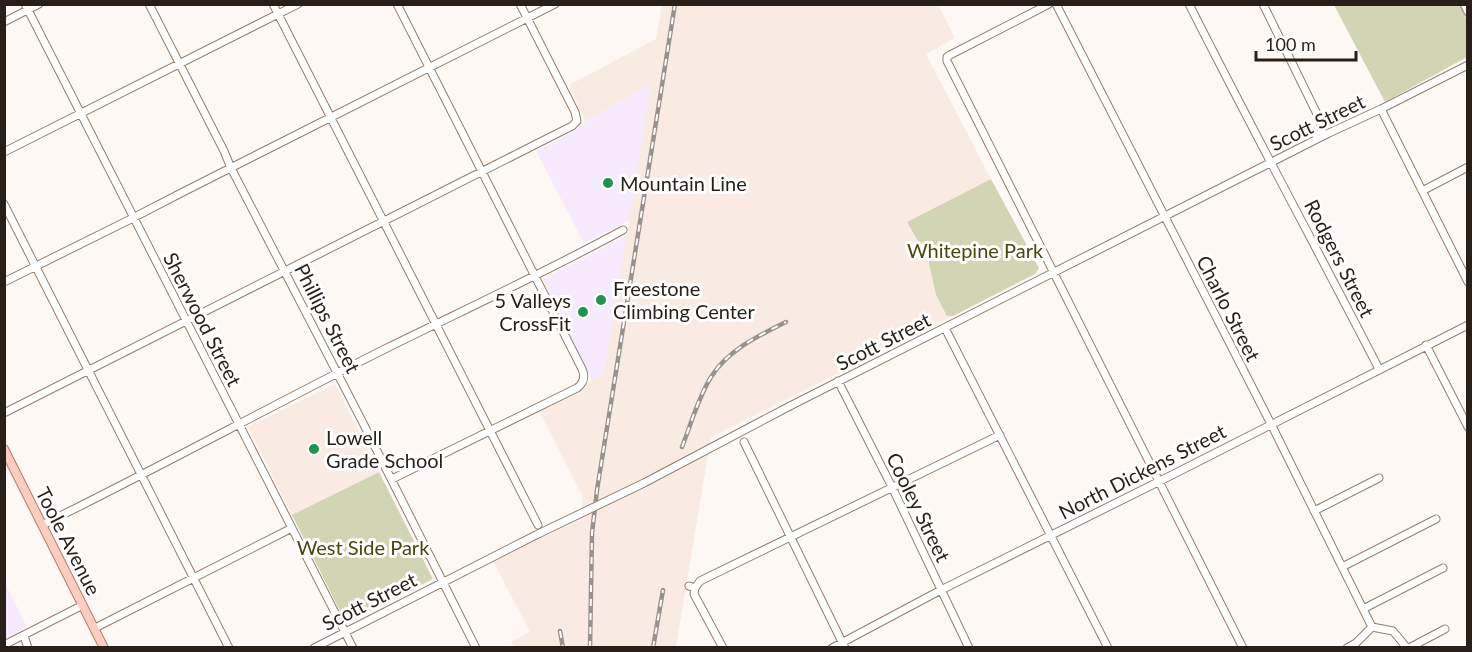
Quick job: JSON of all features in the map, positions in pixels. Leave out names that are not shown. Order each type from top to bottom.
[{"type":"main road","name":"Toole Avenue","points":[[4,449],[104,648]]},
{"type":"street","points":[[4,22],[27,7],[39,4]]},
{"type":"street","name":"Phillips Street","points":[[149,4],[476,648]]},
{"type":"street","points":[[273,4],[538,525]]},
{"type":"street","points":[[4,152],[298,4]]},
{"type":"street","points":[[392,479],[577,388],[584,380],[582,369],[397,4]]},
{"type":"street","points":[[4,413],[572,126],[577,121],[575,112],[520,4]]},
{"type":"street","points":[[4,282],[555,4]]},
{"type":"street","points":[[1049,4],[950,55],[947,60],[1243,648]]},
{"type":"street","name":"Charlo Street","points":[[1056,4],[1372,627]]},
{"type":"street","name":"Rodgers Street","points":[[1189,4],[1379,369]]},
{"type":"street","points":[[1263,4],[1320,120],[1322,131],[1315,140]]},
{"type":"street","points":[[1464,4],[1467,12]]},
{"type":"street","name":"Sherwood Street","points":[[27,7],[352,648]]},
{"type":"street","name":"Scott Street","points":[[314,648],[644,483],[1054,271],[1467,65]]},
{"type":"street","points":[[1380,109],[1467,282]]},
{"type":"street","points":[[1422,190],[1467,167]]},
{"type":"street","points":[[4,204],[229,648]]},
{"type":"street","points":[[42,525],[623,230]]},
{"type":"street","name":"North Dickens Street","points":[[832,648],[844,645],[941,590],[1160,482],[1467,325]]},
{"type":"street","points":[[945,328],[1108,648]]},
{"type":"street","points":[[1426,345],[1467,427]]},
{"type":"street","name":"Cooley Street","points":[[838,381],[969,648]]},
{"type":"street","points":[[723,648],[692,587],[700,581],[1000,435]]},
{"type":"street","points":[[744,442],[844,645]]},
{"type":"street","points":[[1314,511],[1379,478]]},
{"type":"street","points":[[1342,567],[1436,519]]},
{"type":"street","points":[[95,628],[292,528]]},
{"type":"street","points":[[1363,609],[1443,568]]},
{"type":"street","points":[[4,645],[83,605]]},
{"type":"street","points":[[1347,648],[1356,643],[1372,627],[1394,631],[1408,648],[1445,629]]},
{"type":"street","points":[[24,636],[28,648]]},
{"type":"shaded area","points":[[662,5],[938,5],[955,38],[926,54],[991,179],[907,222],[928,259],[936,295],[947,315],[953,316],[711,437],[676,647],[514,647],[511,642],[530,632],[493,561],[580,520],[583,497],[538,409],[604,374],[651,86],[648,85],[585,121],[569,85],[656,39]]},
{"type":"shaded area","points":[[648,85],[651,86],[630,220],[584,243],[536,151],[560,139],[584,124],[585,121]]},
{"type":"shaded area","points":[[626,236],[604,374],[592,381],[543,279]]},
{"type":"shaded area","name":"Lowell Grade School","points":[[335,384],[379,472],[292,515],[248,427]]},
{"type":"shaded area","points":[[5,583],[27,627],[4,639]]},
{"type":"green space","points":[[1334,5],[1460,5],[1467,20],[1467,57],[1385,102]]},
{"type":"green space","name":"Whitepine Park","points":[[991,179],[1039,268],[1035,274],[953,316],[947,316],[936,295],[928,259],[907,222]]},
{"type":"green space","name":"West Side Park","points":[[379,472],[433,579],[346,623],[292,515]]},
{"type":"railway","points":[[590,648],[592,533],[597,490],[675,4]]},
{"type":"railway","points":[[682,447],[702,394],[718,367],[744,345],[786,322]]},
{"type":"railway","points":[[653,648],[663,590]]},
{"type":"railway","points":[[560,631],[563,648]]},
{"type":"place","name":"Mountain Line","points":[[608,183]]},
{"type":"place","name":"Freestone Climbing Center","points":[[601,300]]},
{"type":"place","name":"5 Valleys CrossFit","points":[[583,312]]},
{"type":"place","name":"Lowell Grade School","points":[[314,449]]}]
